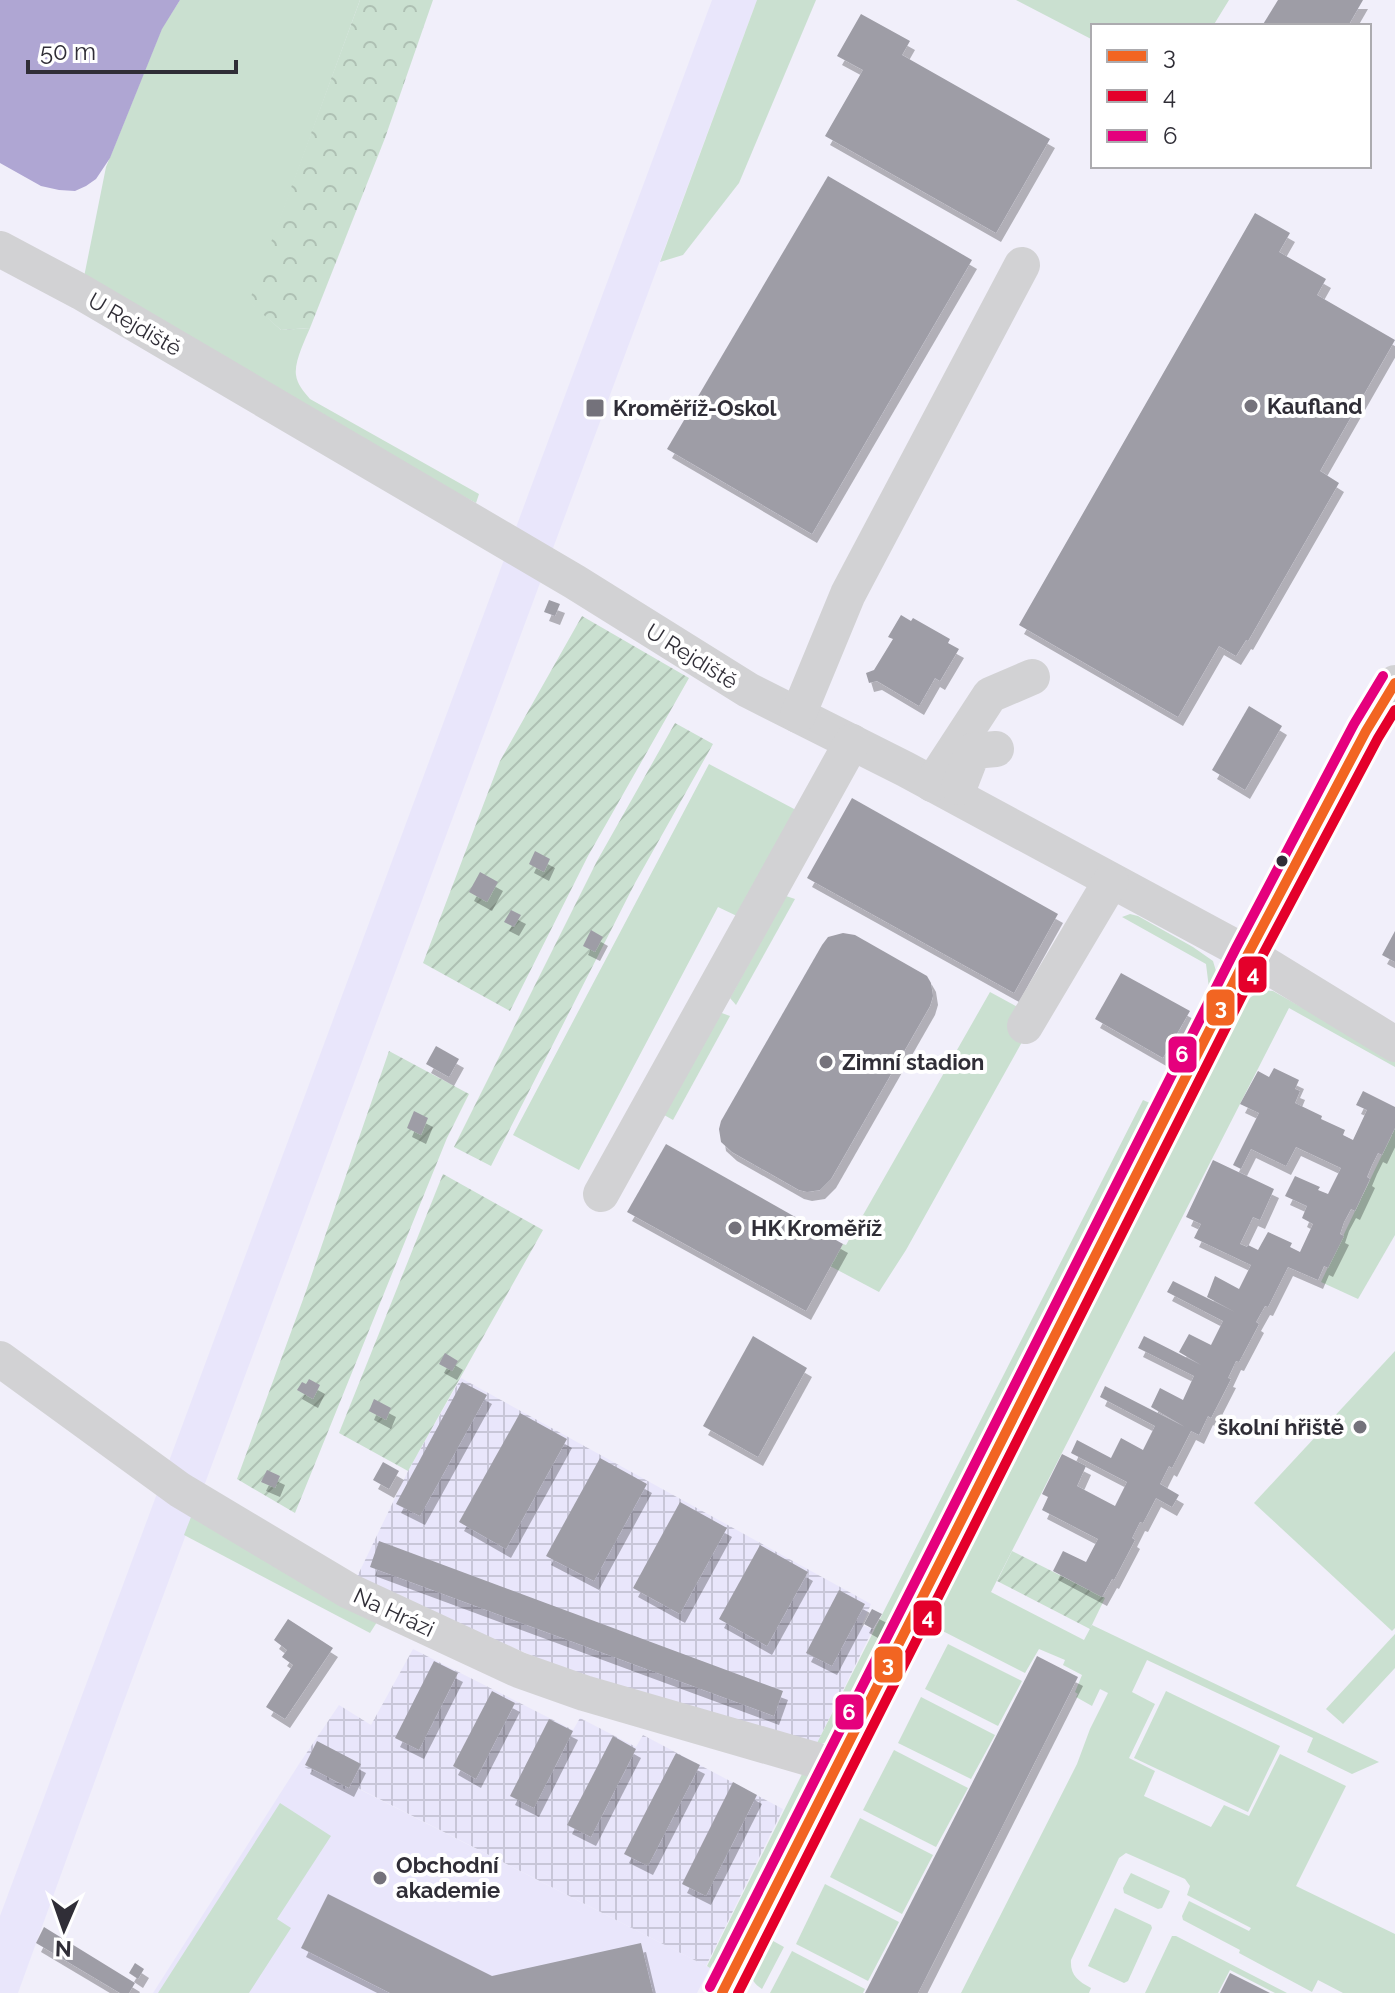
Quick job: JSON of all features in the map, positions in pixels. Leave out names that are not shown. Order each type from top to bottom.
[{"type":"street","name":"U Rejdiště","points":[[0,249],[81,292],[563,575],[748,690],[944,790],[1248,954],[1395,1044]]},
{"type":"street","points":[[798,715],[848,594],[1022,265]]},
{"type":"street","points":[[944,790],[990,695],[1032,677]]},
{"type":"street","points":[[722,1993],[1248,954],[1366,731],[1395,683]]},
{"type":"street","points":[[601,1194],[852,742]]},
{"type":"street","points":[[944,790],[973,751],[996,749]]},
{"type":"street","points":[[1025,1026],[1111,881]]},
{"type":"street","name":"Na Hrázi","points":[[0,1359],[180,1490],[349,1591],[519,1670],[584,1693],[836,1766]]},
{"type":"shaded area","points":[[0,0],[180,0],[162,29],[110,158],[96,179],[75,191],[41,186],[0,163]]},
{"type":"shaded area","points":[[712,0],[757,0],[18,1993],[0,1993],[0,1916]]},
{"type":"shaded area","points":[[461,1378],[871,1604],[862,1625],[873,1629],[816,1745],[571,1672],[355,1581],[408,1471]]},
{"type":"shaded area","points":[[413,1649],[573,1730],[580,1718],[636,1747],[643,1735],[783,1809],[706,1966],[352,1785],[348,1791],[299,1764],[339,1705],[371,1725]]},
{"type":"shaded area","name":"Obchodní akademie","points":[[299,1764],[348,1790],[351,1785],[710,1968],[697,1993],[153,1993]]},
{"type":"green space","points":[[180,0],[360,0],[250,302],[281,330],[310,328],[296,370],[299,385],[310,399],[479,494],[476,503],[81,292],[106,167],[162,28]]},
{"type":"green space","points":[[360,0],[433,0],[385,138],[310,328],[281,330],[249,302]]},
{"type":"green space","points":[[757,0],[816,0],[739,183],[683,255],[660,262]]},
{"type":"green space","points":[[1016,0],[1229,0],[1214,24],[1091,24],[1091,39]]},
{"type":"green space","points":[[582,616],[689,678],[588,856],[510,1011],[423,963],[500,761]]},
{"type":"green space","points":[[675,723],[713,744],[635,883],[491,1166],[454,1147],[597,861]]},
{"type":"green space","points":[[709,764],[796,810],[739,917],[718,907],[579,1170],[513,1135]]},
{"type":"green space","points":[[786,896],[795,899],[736,1005],[730,998]]},
{"type":"green space","points":[[1130,914],[1213,961],[1219,981],[831,1741],[816,1745],[1143,1100],[1152,1104],[1209,988],[1206,964],[1122,917]]},
{"type":"green space","points":[[1261,990],[1273,991],[1395,1060],[1395,1067],[1289,1008],[991,1592],[1084,1640],[1092,1625],[1379,1762],[1352,1774],[1307,1752],[1313,1738],[1147,1660],[1132,1692],[1155,1704],[1129,1758],[1155,1771],[1144,1796],[1211,1827],[1224,1805],[1249,1816],[1280,1754],[1346,1786],[1296,1886],[1395,1934],[1395,1993],[1343,1993],[1318,1980],[1312,1992],[1183,1920],[1189,1901],[1249,1931],[1251,1928],[1187,1895],[1190,1886],[1185,1879],[1126,1853],[1119,1858],[1071,1960],[1073,1974],[1091,1988],[1089,1993],[961,1993],[1077,1764],[1108,1693],[1100,1689],[1092,1706],[1076,1697],[1082,1675],[1063,1665],[1065,1660],[1039,1649],[1025,1673],[927,1623],[1235,1015],[1247,1000]]},
{"type":"green space","points":[[990,992],[1036,1017],[906,1250],[879,1292],[830,1266],[843,1244],[846,1245]]},
{"type":"green space","points":[[719,1012],[730,1016],[673,1120],[657,1111]]},
{"type":"green space","points":[[389,1051],[469,1094],[447,1138],[295,1513],[237,1479]]},
{"type":"green space","points":[[1395,1128],[1395,1235],[1358,1299],[1321,1282]]},
{"type":"green space","points":[[443,1174],[543,1230],[408,1471],[339,1433]]},
{"type":"green space","name":"školní hřiště","points":[[1395,1351],[1395,1628],[1392,1631],[1254,1503]]},
{"type":"green space","points":[[193,1512],[377,1622],[370,1633],[184,1535]]},
{"type":"green space","points":[[1012,1551],[1105,1598],[1090,1629],[997,1581]]},
{"type":"green space","points":[[1395,1634],[1395,1668],[1343,1724],[1326,1709]]},
{"type":"green space","points":[[948,1644],[1022,1681],[998,1726],[925,1689]]},
{"type":"green space","points":[[1166,1691],[1280,1746],[1248,1812],[1134,1758]]},
{"type":"green space","points":[[921,1697],[995,1735],[971,1779],[898,1743]]},
{"type":"green space","points":[[894,1750],[968,1788],[936,1847],[863,1810]]},
{"type":"green space","points":[[805,1768],[814,1781],[716,1974],[713,1963],[710,1968],[707,1966]]},
{"type":"green space","points":[[280,1803],[331,1836],[277,1919],[291,1928],[249,1993],[158,1993]]},
{"type":"green space","points":[[860,1818],[933,1855],[902,1914],[830,1877]]},
{"type":"green space","points":[[1131,1873],[1170,1891],[1162,1908],[1124,1893],[1123,1888]]},
{"type":"green space","points":[[825,1884],[899,1922],[868,1981],[796,1944]]},
{"type":"green space","points":[[1115,1908],[1152,1928],[1128,1981],[1124,1983],[1088,1966]]},
{"type":"green space","points":[[1172,1936],[1287,1993],[1275,1993],[1230,1970],[1218,1993],[1145,1993]]},
{"type":"green space","points":[[766,1937],[784,1947],[762,1989],[755,1984],[751,1972]]},
{"type":"green space","points":[[792,1951],[865,1989],[863,1993],[770,1993]]},
{"type":"building","points":[[1278,0],[1363,0],[1349,24],[1263,24]]},
{"type":"building","points":[[861,14],[910,41],[902,55],[1050,139],[996,233],[825,136],[863,70],[837,56]]},
{"type":"building","points":[[828,176],[972,260],[812,534],[667,449]]},
{"type":"building","name":"Kaufland","points":[[1255,213],[1290,233],[1279,252],[1326,279],[1317,295],[1395,340],[1320,471],[1339,483],[1248,641],[1236,656],[1219,646],[1178,717],[1019,625]]},
{"type":"building","points":[[549,600],[560,604],[555,616],[544,612]]},
{"type":"building","points":[[901,615],[911,621],[913,618],[950,639],[948,643],[959,649],[940,681],[935,678],[919,706],[877,681],[869,683],[866,673],[874,670],[893,639],[888,637]]},
{"type":"building","points":[[1249,706],[1282,726],[1245,790],[1212,770]]},
{"type":"building","points":[[852,798],[1058,914],[1014,993],[807,878]]},
{"type":"building","points":[[535,851],[550,859],[544,872],[529,864]]},
{"type":"building","points":[[480,872],[498,882],[487,902],[469,892]]},
{"type":"building","points":[[511,910],[521,915],[514,927],[504,922]]},
{"type":"building","points":[[591,930],[603,937],[595,952],[583,946]]},
{"type":"building","points":[[1395,931],[1395,962],[1382,955]]},
{"type":"building","name":"Zimní stadion","points":[[843,933],[855,935],[927,976],[933,996],[831,1179],[820,1190],[807,1192],[732,1152],[721,1142],[719,1129],[822,945],[828,937]]},
{"type":"building","points":[[1121,973],[1190,1011],[1163,1058],[1095,1019]]},
{"type":"building","points":[[436,1046],[459,1059],[449,1077],[426,1064]]},
{"type":"building","points":[[1274,1068],[1299,1080],[1295,1089],[1300,1091],[1295,1103],[1345,1130],[1343,1135],[1353,1140],[1367,1110],[1356,1105],[1363,1091],[1395,1107],[1395,1128],[1382,1155],[1378,1153],[1372,1165],[1367,1177],[1370,1179],[1355,1211],[1351,1209],[1344,1222],[1340,1234],[1344,1236],[1328,1268],[1324,1266],[1318,1280],[1288,1267],[1268,1307],[1265,1306],[1256,1322],[1259,1324],[1239,1362],[1236,1361],[1228,1378],[1231,1379],[1211,1418],[1208,1416],[1199,1435],[1191,1431],[1160,1484],[1179,1495],[1172,1507],[1156,1498],[1143,1523],[1140,1522],[1132,1538],[1135,1540],[1102,1597],[1053,1571],[1063,1551],[1086,1562],[1098,1539],[1042,1510],[1048,1497],[1042,1494],[1062,1454],[1086,1466],[1077,1486],[1115,1506],[1127,1482],[1071,1453],[1077,1440],[1111,1458],[1121,1438],[1143,1450],[1155,1426],[1100,1397],[1105,1386],[1185,1427],[1151,1407],[1160,1388],[1183,1400],[1194,1376],[1138,1348],[1144,1336],[1201,1365],[1179,1352],[1189,1334],[1211,1345],[1223,1321],[1167,1292],[1173,1281],[1235,1312],[1207,1297],[1215,1276],[1239,1289],[1251,1265],[1194,1238],[1201,1224],[1186,1217],[1213,1160],[1274,1189],[1260,1220],[1253,1217],[1240,1244],[1258,1250],[1268,1232],[1292,1243],[1290,1247],[1300,1252],[1313,1224],[1302,1218],[1307,1206],[1285,1196],[1295,1176],[1328,1194],[1341,1168],[1296,1147],[1286,1166],[1251,1149],[1241,1169],[1233,1165],[1259,1113],[1240,1104],[1258,1071],[1269,1077]]},
{"type":"building","points":[[414,1111],[428,1118],[421,1135],[407,1128]]},
{"type":"building","name":"HK Kroměříž","points":[[666,1144],[843,1244],[806,1311],[627,1212]]},
{"type":"building","points":[[753,1336],[807,1368],[758,1457],[703,1426]]},
{"type":"building","points":[[445,1353],[458,1361],[452,1371],[439,1364]]},
{"type":"building","points":[[309,1379],[320,1385],[313,1399],[297,1390],[302,1382],[306,1384]]},
{"type":"building","points":[[462,1382],[487,1395],[420,1516],[396,1504]]},
{"type":"building","points":[[374,1399],[391,1408],[386,1420],[369,1411]]},
{"type":"building","points":[[520,1413],[567,1439],[506,1549],[459,1522]]},
{"type":"building","points":[[600,1458],[647,1484],[594,1581],[546,1556]]},
{"type":"building","points":[[383,1462],[399,1471],[389,1489],[373,1480]]},
{"type":"building","points":[[267,1470],[280,1476],[275,1488],[261,1482]]},
{"type":"building","points":[[680,1502],[727,1528],[680,1614],[633,1588]]},
{"type":"building","points":[[379,1541],[783,1691],[774,1716],[370,1567]]},
{"type":"building","points":[[760,1545],[808,1572],[767,1646],[719,1619]]},
{"type":"building","points":[[839,1590],[865,1604],[832,1666],[806,1653]]},
{"type":"building","points":[[872,1609],[882,1614],[873,1629],[864,1624]]},
{"type":"building","points":[[288,1619],[333,1648],[285,1719],[266,1707],[293,1665],[282,1657],[287,1650],[274,1640]]},
{"type":"building","points":[[1037,1656],[1078,1677],[918,1993],[865,1993]]},
{"type":"building","points":[[434,1661],[458,1673],[419,1750],[395,1738]]},
{"type":"building","points":[[492,1691],[515,1703],[476,1779],[453,1766]]},
{"type":"building","points":[[549,1719],[573,1731],[534,1808],[510,1796]]},
{"type":"building","points":[[613,1736],[636,1749],[591,1837],[567,1825]]},
{"type":"building","points":[[317,1741],[361,1764],[349,1788],[305,1765]]},
{"type":"building","points":[[676,1753],[700,1765],[648,1866],[624,1854]]},
{"type":"building","points":[[733,1782],[757,1795],[706,1896],[682,1884]]},
{"type":"building","points":[[328,1894],[492,1976],[641,1943],[653,1993],[390,1993],[301,1948]]},
{"type":"building","points":[[44,1927],[135,1983],[129,1993],[120,1993],[36,1943]]},
{"type":"building","points":[[135,1963],[144,1969],[138,1979],[129,1973]]},
{"type":"building","points":[[1230,1973],[1270,1993],[1220,1993]]},
{"type":"transit line","name":"6","points":[[710,1987],[1236,948],[1354,724],[1383,676]]},
{"type":"transit line","name":"3","points":[[722,1993],[1248,954],[1366,731],[1395,683]]},
{"type":"transit line","name":"4","points":[[738,1993],[1260,960],[1395,710]]},
{"type":"place","name":"Kaufland","points":[[1251,406]]},
{"type":"place","name":"Kroměříž-Oskol","points":[[595,408]]},
{"type":"place","name":"Zimní stadion","points":[[826,1062]]},
{"type":"place","name":"HK Kroměříž","points":[[735,1228]]},
{"type":"place","name":"školní hřiště","points":[[1360,1427]]},
{"type":"place","name":"Obchodní akademie","points":[[380,1878]]}]
